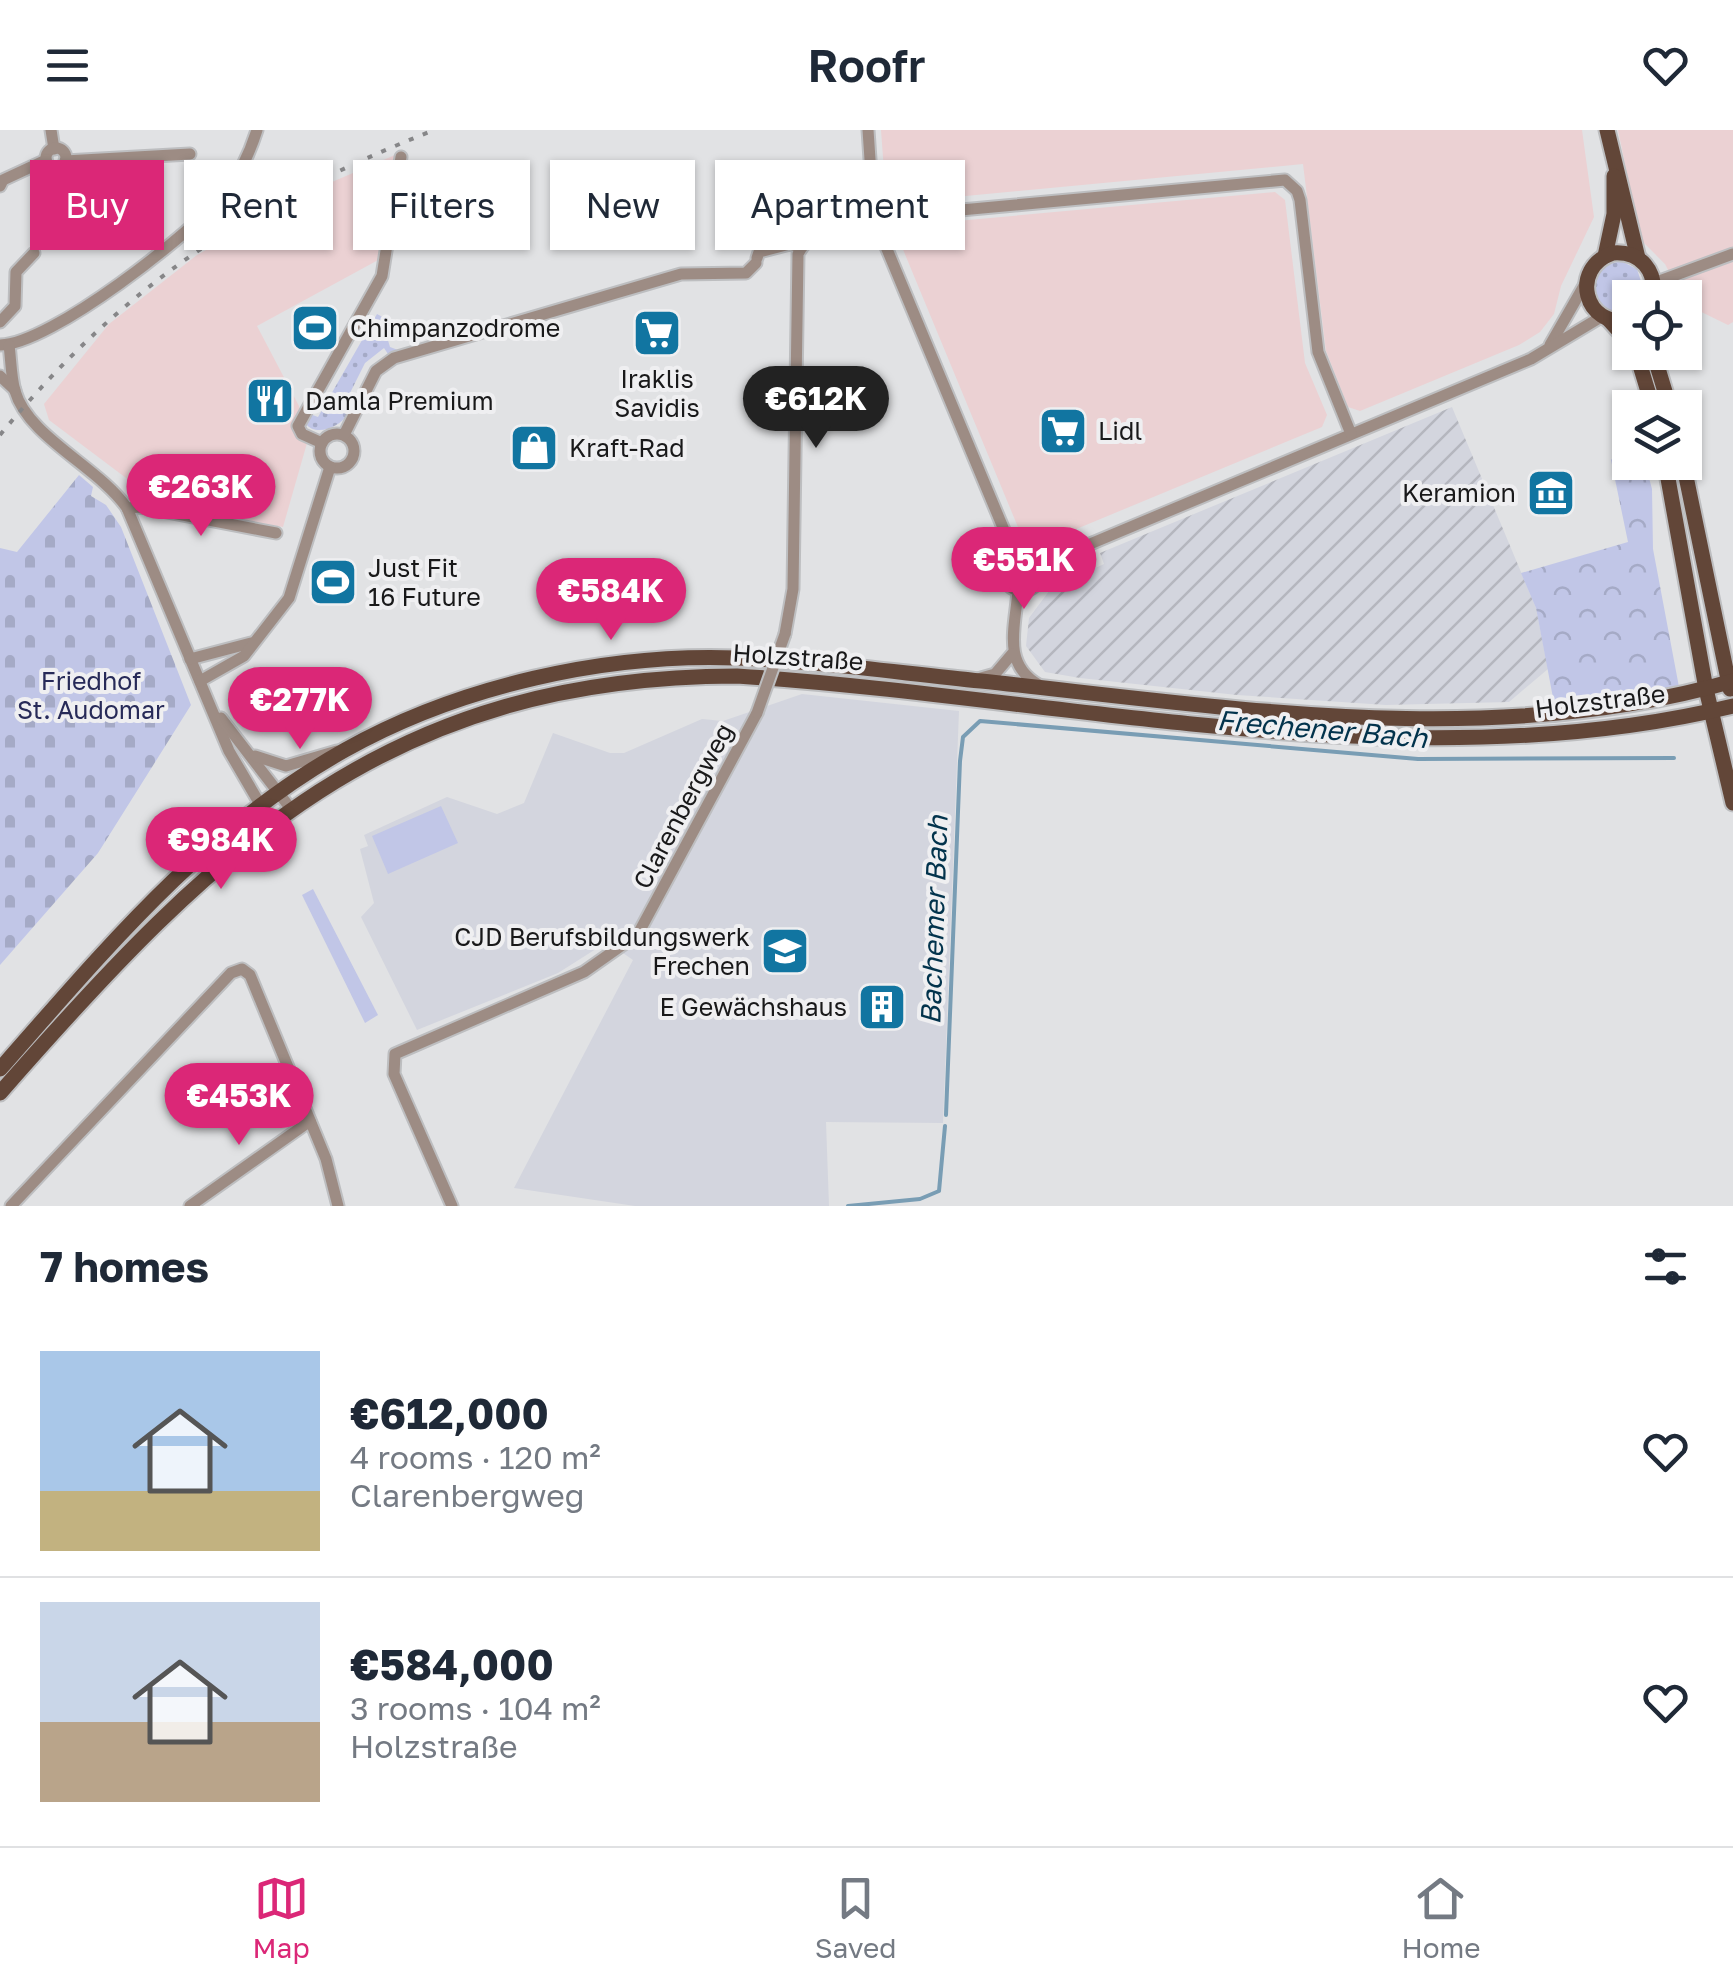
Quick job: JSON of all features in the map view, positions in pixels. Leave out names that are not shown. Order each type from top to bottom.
[{"type":"main road","points":[[1606,130],[1638,258],[1649,280]]},
{"type":"main road","points":[[1605,256],[1614,214],[1614,162]]},
{"type":"main road","points":[[1612,326],[1590,304],[1585,284],[1592,266],[1605,256],[1622,253],[1638,258]]},
{"type":"main road","points":[[1605,319],[1612,319]]},
{"type":"main road","points":[[1668,480],[1706,689],[1733,804]]},
{"type":"main road","points":[[1687,480],[1733,704]]},
{"type":"main road","points":[[1716,618],[1733,649]]},
{"type":"main road","name":"Holzstraße","points":[[0,1069],[133,919],[182,870],[278,792],[346,749],[417,716],[599,667],[733,658],[1248,709],[1388,717],[1550,713],[1731,682]]},
{"type":"main road","name":"Holzstraße","points":[[0,1093],[146,932],[195,885],[271,823],[418,735],[517,702],[602,684],[670,676],[835,682],[1189,721],[1384,736],[1529,735],[1711,711],[1733,704]]},
{"type":"street","points":[[51,130],[55,159]]},
{"type":"street","points":[[15,390],[4,345],[47,333],[82,310],[209,210],[238,174],[257,130]]},
{"type":"street","points":[[868,130],[870,160]]},
{"type":"street","points":[[0,186],[3,180],[55,159],[190,154]]},
{"type":"street","points":[[322,443],[302,434],[298,426],[382,276],[402,157]]},
{"type":"street","points":[[965,210],[1285,180],[1300,200],[1318,352],[1351,434]]},
{"type":"street","points":[[344,435],[373,376],[394,358],[681,274],[746,274],[759,252],[767,250]]},
{"type":"street","name":"Clarenbergweg","points":[[452,1206],[394,1074],[395,1054],[584,972],[638,934],[756,713],[785,634],[793,589],[800,250]]},
{"type":"street","points":[[887,250],[1014,554]]},
{"type":"street","points":[[0,322],[15,306],[16,272],[34,253]]},
{"type":"street","points":[[1676,280],[1733,254]]},
{"type":"street","points":[[1548,348],[1585,284]]},
{"type":"street","points":[[1040,564],[1351,434],[1605,319]]},
{"type":"street","points":[[0,376],[15,390],[40,428],[113,489],[127,508],[200,681],[271,823]]},
{"type":"street","points":[[334,434],[344,435],[353,444],[354,457],[346,466],[330,467],[320,454],[322,443],[334,434]]},
{"type":"street","points":[[200,681],[244,656],[288,598],[330,467]]},
{"type":"street","points":[[127,508],[140,506],[276,533]]},
{"type":"street","points":[[1026,553],[1040,564],[1038,583],[1018,592],[1009,588],[1002,576],[1004,563],[1014,554],[1026,553]]},
{"type":"street","points":[[1018,592],[1012,654],[1024,676],[1045,688]]},
{"type":"street","points":[[190,659],[251,643]]},
{"type":"street","points":[[976,680],[995,674],[1012,654]]},
{"type":"street","points":[[212,707],[290,809]]},
{"type":"street","name":"Holzstraße","points":[[249,753],[272,765],[286,766],[346,749]]},
{"type":"street","points":[[11,1206],[231,974],[242,969],[250,975],[310,1121],[338,1206]]},
{"type":"street","points":[[190,1206],[310,1121]]},
{"type":"shaded area","points":[[881,130],[1582,130],[1594,217],[1561,286],[1554,314],[1540,332],[1519,345],[1360,411],[1348,407],[1326,351],[1303,164],[965,196],[965,160],[883,160]]},
{"type":"shaded area","points":[[1618,130],[1733,130],[1733,322],[1728,325],[1702,312],[1702,280],[1673,280],[1665,264],[1641,240]]},
{"type":"shaded area","points":[[353,173],[353,250],[381,250],[380,259],[257,326],[299,406],[307,443],[283,527],[184,508],[184,503],[150,496],[49,420],[44,404],[109,324],[197,255],[206,250],[333,250],[333,182]]},
{"type":"shaded area","points":[[1275,192],[1285,200],[1305,363],[1327,415],[1322,427],[1045,542],[1020,532],[903,250],[965,250],[965,220]]},
{"type":"shaded area","points":[[1452,407],[1536,608],[1548,669],[1509,702],[1386,705],[1237,695],[1080,678],[1045,672],[1026,646],[1029,618],[1067,567],[1087,559],[1093,569],[1104,564],[1100,553]]},
{"type":"shaded area","name":"CJD Berufsbildungswerk Frechen","points":[[802,694],[959,711],[943,1123],[826,1122],[829,1206],[635,1206],[514,1188],[633,960],[607,942],[558,973],[417,1030],[361,917],[374,903],[360,849],[368,846],[364,835],[447,797],[497,814],[524,803],[553,733],[610,753],[624,753],[702,719],[723,721]]},
{"type":"green space","points":[[1621,261],[1637,269],[1641,280],[1612,280],[1612,314],[1597,305],[1593,279],[1604,265]]},
{"type":"green space","points":[[377,314],[390,321],[384,327],[390,347],[398,350],[388,354],[384,348],[365,363],[341,411],[348,414],[344,419],[328,429],[310,428],[306,424],[310,414],[318,417]]},
{"type":"green space","name":"Friedhof St. Audomar","points":[[79,475],[93,487],[91,496],[106,505],[121,527],[191,705],[98,853],[0,965],[0,548],[17,552]]},
{"type":"green space","points":[[1615,480],[1650,480],[1653,549],[1679,687],[1554,703],[1536,608],[1521,573],[1628,542]]},
{"type":"green space","points":[[441,806],[458,843],[388,874],[372,836]]},
{"type":"green space","points":[[313,889],[378,1015],[365,1023],[302,895]]},
{"type":"waterway","name":"Frechener Bach","points":[[946,1115],[960,761],[963,737],[980,721],[1418,759],[1674,758]]},
{"type":"waterway","name":"Bachemer Bach","points":[[848,1206],[920,1199],[939,1191],[945,1126]]},
{"type":"railway","points":[[0,435],[95,333],[196,252],[307,187],[434,130]]},
{"type":"place","name":"Chimpanzodrome","points":[[315,328]]},
{"type":"place","name":"Iraklis Savidis","points":[[657,333]]},
{"type":"place","name":"Damla Premium","points":[[270,401]]},
{"type":"place","name":"Lidl","points":[[1063,431]]},
{"type":"place","name":"Kraft-Rad","points":[[534,448]]},
{"type":"place","name":"Keramion","points":[[1551,493]]},
{"type":"place","name":"Just Fit 16 Future","points":[[333,582]]},
{"type":"place","name":"CJD Berufsbildungswerk Frechen","points":[[785,951]]},
{"type":"place","name":"E Gewächshaus","points":[[882,1007]]}]
